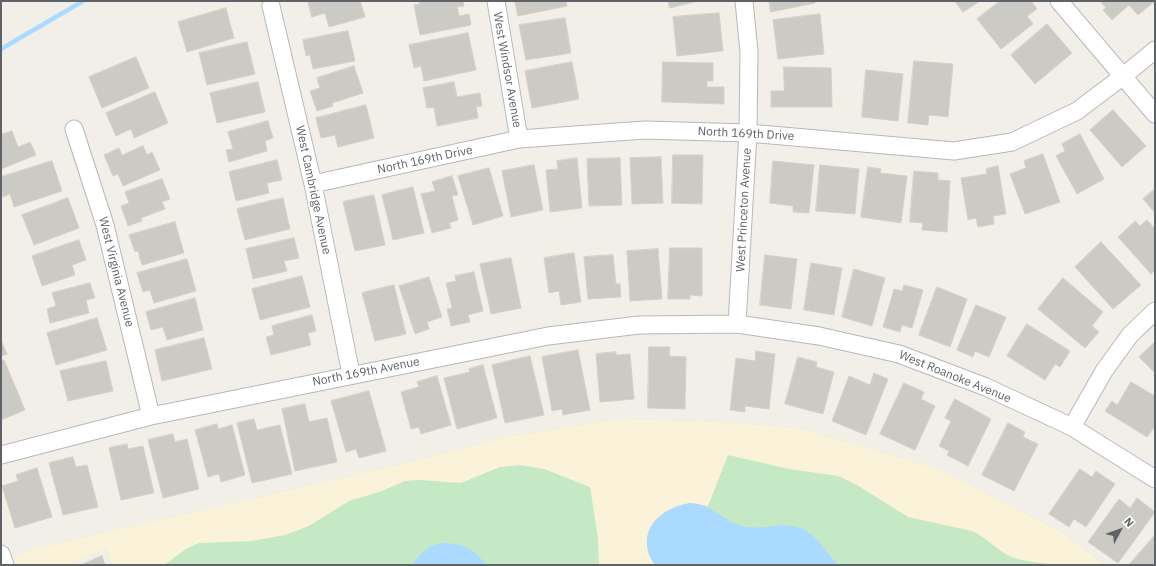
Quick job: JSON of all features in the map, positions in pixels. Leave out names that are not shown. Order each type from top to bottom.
[{"type":"street","name":"West Windsor Avenue","points":[[496,1],[519,139]]},
{"type":"street","name":"West Princeton Avenue","points":[[737,324],[748,133],[749,52],[744,1]]},
{"type":"street","points":[[1059,1],[1155,114]]},
{"type":"street","name":"West Cambridge Avenue","points":[[271,6],[313,184],[351,374]]},
{"type":"street","name":"North 169th Drive","points":[[313,184],[519,139],[645,130],[748,133],[954,151],[1012,142],[1077,111],[1155,50]]},
{"type":"street","name":"West Virginia Avenue","points":[[74,129],[105,225],[151,416]]},
{"type":"street","points":[[1072,427],[1104,371],[1130,335],[1155,311]]},
{"type":"street","name":"North 169th Avenue","points":[[1,455],[151,416],[351,374],[548,336],[639,326],[737,324]]},
{"type":"street","name":"West Roanoke Avenue","points":[[737,324],[819,336],[899,354],[986,387],[1072,427],[1155,479]]},
{"type":"street","points":[[1,554],[5,565]]},
{"type":"green space","points":[[616,419],[701,421],[795,427],[940,469],[1065,534],[1104,565],[112,565],[106,549],[67,565],[1,565],[1,562],[33,549],[402,464],[505,437]]},
{"type":"sand","points":[[616,419],[701,421],[795,427],[940,469],[1065,534],[1104,565],[1069,565],[1033,562],[1011,557],[972,531],[908,517],[857,485],[838,476],[789,469],[728,455],[708,506],[694,504],[680,506],[668,511],[658,518],[651,527],[647,538],[648,551],[655,565],[599,565],[598,538],[590,487],[544,469],[520,465],[500,467],[461,483],[419,480],[405,481],[379,492],[349,501],[309,526],[285,535],[252,541],[199,543],[186,549],[164,565],[112,565],[106,549],[67,565],[15,565],[12,557],[33,549],[402,464],[505,437]]},
{"type":"water","points":[[690,503],[705,507],[728,520],[746,527],[798,527],[813,536],[838,565],[655,565],[649,554],[647,543],[648,533],[653,524],[668,510]]},
{"type":"water","points":[[437,544],[455,544],[467,548],[482,559],[486,565],[412,565],[425,551]]},
{"type":"building","points":[[308,1],[360,1],[365,17],[329,27],[325,13],[312,17]]},
{"type":"building","points":[[419,1],[463,1],[464,6],[457,7],[459,16],[469,14],[471,25],[420,35],[414,5],[420,4]]},
{"type":"building","points":[[515,1],[566,1],[567,6],[518,16]]},
{"type":"building","points":[[668,1],[698,1],[670,8]]},
{"type":"building","points":[[769,1],[815,1],[815,3],[771,12]]},
{"type":"building","points":[[955,1],[980,1],[963,12]]},
{"type":"building","points":[[1000,1],[1031,1],[1037,9],[1027,16],[1033,24],[1001,49],[977,19]]},
{"type":"building","points":[[1100,1],[1155,1],[1138,15],[1129,5],[1112,20],[1103,10],[1106,8]]},
{"type":"building","points":[[226,8],[234,38],[187,52],[178,22]]},
{"type":"building","points":[[719,13],[723,51],[677,56],[673,17]]},
{"type":"building","points":[[820,14],[824,54],[778,59],[773,20]]},
{"type":"building","points":[[565,18],[571,53],[526,60],[519,25]]},
{"type":"building","points":[[1047,24],[1072,53],[1035,84],[1011,55]]},
{"type":"building","points":[[348,31],[355,61],[313,69],[310,55],[306,56],[303,40]]},
{"type":"building","points":[[468,33],[476,70],[424,81],[421,66],[414,68],[409,45]]},
{"type":"building","points":[[247,42],[255,74],[207,85],[199,53]]},
{"type":"building","points":[[136,57],[149,88],[102,108],[89,77]]},
{"type":"building","points":[[914,61],[953,64],[948,117],[929,115],[928,125],[908,123]]},
{"type":"building","points":[[572,62],[579,99],[532,108],[525,71]]},
{"type":"building","points":[[663,62],[713,63],[713,81],[707,81],[707,87],[724,87],[724,104],[662,102]]},
{"type":"building","points":[[354,66],[363,93],[332,103],[333,106],[317,111],[310,91],[320,88],[317,78]]},
{"type":"building","points":[[784,67],[831,68],[832,107],[771,107],[771,91],[784,91]]},
{"type":"building","points":[[866,70],[903,74],[898,121],[862,117]]},
{"type":"building","points":[[258,82],[265,112],[217,123],[210,93]]},
{"type":"building","points":[[454,82],[457,97],[480,93],[482,106],[476,107],[478,118],[437,126],[434,107],[427,108],[423,88]]},
{"type":"building","points":[[155,92],[168,123],[134,138],[131,129],[116,136],[106,113]]},
{"type":"building","points":[[366,105],[374,138],[338,147],[335,135],[321,138],[316,118]]},
{"type":"building","points":[[1113,110],[1146,146],[1122,167],[1090,130]]},
{"type":"building","points":[[268,121],[273,138],[265,141],[267,151],[229,162],[226,150],[233,149],[228,132]]},
{"type":"building","points":[[12,131],[18,147],[30,142],[36,155],[1,169],[1,135]]},
{"type":"building","points":[[1080,134],[1104,179],[1077,194],[1056,156],[1065,151],[1062,144]]},
{"type":"building","points":[[143,146],[147,155],[152,152],[160,170],[123,186],[118,174],[113,176],[104,155],[119,148],[122,155]]},
{"type":"building","points":[[1043,154],[1060,202],[1025,214],[1010,174],[1026,168],[1024,161]]},
{"type":"building","points":[[673,155],[703,155],[702,204],[672,203]]},
{"type":"building","points":[[661,157],[663,203],[632,204],[630,158]]},
{"type":"building","points":[[577,158],[582,208],[550,212],[546,170],[558,169],[557,161]]},
{"type":"building","points":[[620,158],[622,205],[589,206],[587,159]]},
{"type":"building","points":[[277,160],[282,180],[267,183],[269,193],[236,201],[229,172]]},
{"type":"building","points":[[52,161],[62,191],[14,207],[10,194],[3,197],[1,177]]},
{"type":"building","points":[[773,161],[814,165],[809,213],[793,212],[793,206],[770,203]]},
{"type":"building","points":[[534,165],[543,210],[511,217],[502,171]]},
{"type":"building","points":[[820,165],[859,169],[855,214],[816,211]]},
{"type":"building","points":[[998,166],[1006,214],[993,216],[994,224],[978,227],[976,218],[968,220],[961,178],[987,174],[986,169]]},
{"type":"building","points":[[868,167],[881,169],[880,173],[907,176],[901,223],[861,217]]},
{"type":"building","points":[[489,168],[503,216],[473,225],[458,176]]},
{"type":"building","points":[[914,171],[938,173],[938,180],[950,181],[947,232],[922,230],[923,223],[910,222]]},
{"type":"building","points":[[452,176],[458,195],[452,196],[458,220],[449,223],[451,228],[432,233],[421,194],[435,191],[432,182]]},
{"type":"building","points":[[162,179],[170,199],[162,202],[165,209],[141,218],[142,221],[128,226],[121,206],[129,203],[125,192]]},
{"type":"building","points":[[413,187],[424,233],[393,240],[382,195]]},
{"type":"building","points":[[1155,189],[1155,213],[1143,199]]},
{"type":"building","points":[[374,195],[385,245],[355,251],[343,202]]},
{"type":"building","points":[[68,198],[79,228],[34,245],[22,215]]},
{"type":"building","points":[[283,198],[290,229],[245,240],[237,209]]},
{"type":"building","points":[[1147,220],[1155,229],[1155,270],[1151,274],[1118,237],[1135,221],[1140,226]]},
{"type":"building","points":[[175,222],[184,253],[142,265],[138,251],[135,252],[129,235]]},
{"type":"building","points":[[294,238],[299,258],[284,261],[287,271],[253,279],[246,249]]},
{"type":"building","points":[[79,240],[86,260],[72,265],[75,275],[42,286],[32,256]]},
{"type":"building","points":[[1101,242],[1141,285],[1113,309],[1075,267]]},
{"type":"building","points":[[670,248],[702,248],[702,296],[690,295],[690,299],[668,299]]},
{"type":"building","points":[[658,249],[662,299],[630,301],[627,251]]},
{"type":"building","points":[[574,253],[581,302],[561,305],[559,291],[549,293],[544,258]]},
{"type":"building","points":[[613,255],[616,284],[620,284],[621,297],[588,299],[584,257]]},
{"type":"building","points":[[765,255],[797,259],[791,309],[760,305]]},
{"type":"building","points":[[511,258],[521,308],[491,314],[480,264]]},
{"type":"building","points":[[187,259],[196,291],[154,303],[150,290],[143,292],[137,273]]},
{"type":"building","points":[[811,263],[842,268],[834,315],[804,310]]},
{"type":"building","points":[[854,269],[885,278],[872,326],[842,317]]},
{"type":"building","points":[[474,272],[483,311],[468,315],[470,322],[451,326],[447,309],[452,308],[446,283],[456,281],[455,276]]},
{"type":"building","points":[[302,276],[310,307],[260,320],[252,289]]},
{"type":"building","points":[[429,277],[442,317],[427,322],[429,329],[415,334],[399,286]]},
{"type":"building","points":[[1063,278],[1103,312],[1092,326],[1099,332],[1085,348],[1038,309]]},
{"type":"building","points":[[90,283],[95,298],[86,300],[89,313],[50,323],[47,309],[56,306],[52,293]]},
{"type":"building","points":[[394,285],[406,334],[375,341],[362,293]]},
{"type":"building","points":[[904,285],[923,290],[912,328],[902,325],[900,332],[883,327],[894,289],[902,291]]},
{"type":"building","points":[[937,287],[967,299],[950,347],[919,335]]},
{"type":"building","points":[[195,298],[203,330],[167,340],[163,327],[151,330],[146,312]]},
{"type":"building","points":[[976,305],[1006,317],[989,357],[975,351],[973,357],[957,350]]},
{"type":"building","points":[[312,315],[316,331],[308,333],[311,345],[271,355],[266,337],[274,335],[272,326]]},
{"type":"building","points":[[97,318],[107,350],[56,365],[47,333]]},
{"type":"building","points":[[1027,324],[1070,351],[1060,367],[1055,364],[1045,380],[1007,356]]},
{"type":"building","points":[[204,338],[212,369],[162,381],[155,350]]},
{"type":"building","points":[[1,340],[7,354],[1,356]]},
{"type":"building","points":[[1155,342],[1155,373],[1139,357]]},
{"type":"building","points":[[649,347],[670,347],[669,356],[686,357],[685,409],[648,408]]},
{"type":"building","points":[[578,350],[590,410],[563,415],[562,409],[552,411],[542,357]]},
{"type":"building","points":[[756,351],[775,354],[769,409],[745,406],[745,412],[730,410],[736,358],[755,361]]},
{"type":"building","points":[[616,352],[616,355],[630,354],[634,399],[600,402],[596,354]]},
{"type":"building","points":[[530,356],[544,415],[505,423],[492,365]]},
{"type":"building","points":[[798,357],[817,362],[816,367],[834,372],[823,414],[785,404]]},
{"type":"building","points":[[4,360],[25,410],[1,420],[1,361]]},
{"type":"building","points":[[106,361],[113,391],[68,401],[60,371]]},
{"type":"building","points":[[483,365],[497,418],[457,429],[444,378],[470,372],[469,369]]},
{"type":"building","points":[[874,373],[888,379],[866,435],[832,421],[849,376],[870,385]]},
{"type":"building","points":[[437,376],[451,425],[421,434],[419,427],[411,429],[401,392],[419,387],[417,382]]},
{"type":"building","points":[[1131,382],[1155,396],[1155,426],[1147,437],[1105,411],[1112,401],[1117,405]]},
{"type":"building","points":[[904,383],[924,392],[921,399],[935,406],[915,450],[880,434]]},
{"type":"building","points":[[369,391],[386,451],[359,458],[356,449],[346,452],[331,401]]},
{"type":"building","points":[[955,399],[991,419],[968,466],[947,455],[949,451],[939,446],[951,421],[945,418]]},
{"type":"building","points":[[305,404],[309,422],[327,418],[337,462],[295,471],[282,409]]},
{"type":"building","points":[[254,419],[257,430],[280,425],[292,474],[252,483],[237,423]]},
{"type":"building","points":[[1008,423],[1025,432],[1023,437],[1038,444],[1014,491],[982,475]]},
{"type":"building","points":[[217,424],[218,429],[232,425],[245,475],[221,482],[219,474],[208,477],[195,430]]},
{"type":"building","points":[[173,434],[175,442],[187,439],[199,489],[163,498],[148,440]]},
{"type":"building","points":[[127,444],[128,449],[143,446],[154,493],[121,500],[109,448]]},
{"type":"building","points":[[73,457],[76,467],[87,465],[98,507],[63,515],[49,463]]},
{"type":"building","points":[[37,468],[52,517],[15,528],[2,486],[18,481],[16,475]]},
{"type":"building","points":[[1080,469],[1092,477],[1096,471],[1115,484],[1086,527],[1074,519],[1069,527],[1049,514]]},
{"type":"building","points":[[1137,498],[1155,512],[1118,563],[1088,542],[1119,499],[1130,508]]},
{"type":"building","points":[[1155,535],[1155,565],[1129,565]]},
{"type":"building","points":[[102,556],[105,565],[81,565]]},
{"type":"waterway","points":[[1,49],[83,1]]}]
